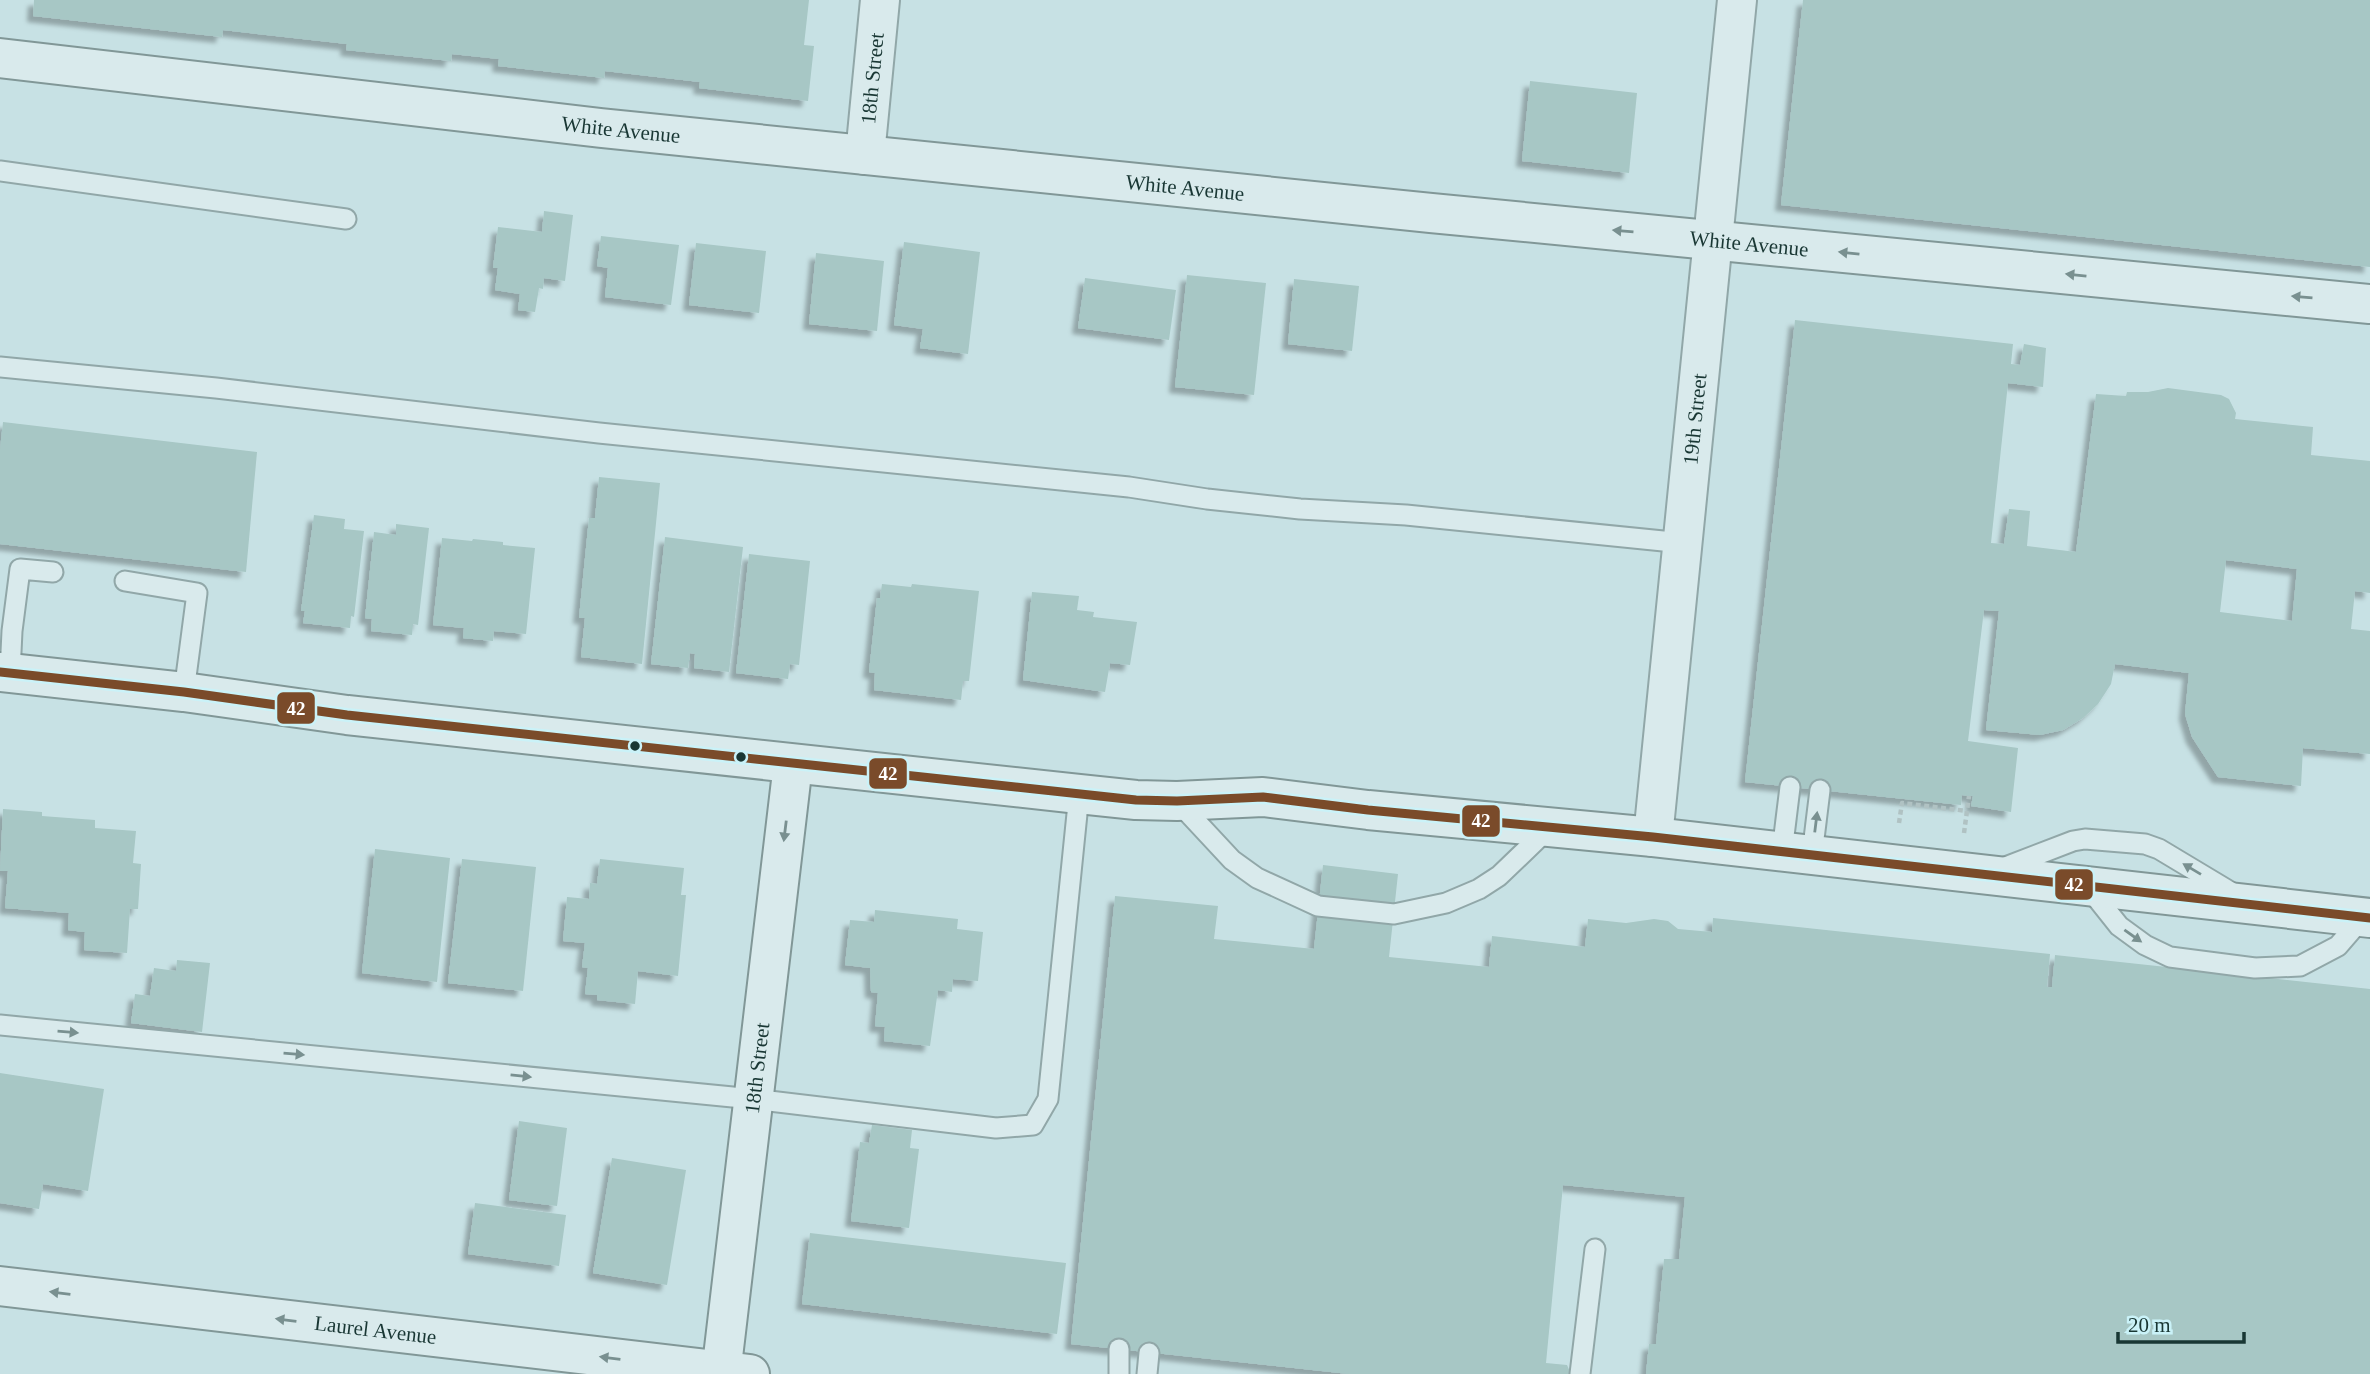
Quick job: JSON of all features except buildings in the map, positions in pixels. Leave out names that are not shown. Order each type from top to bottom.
[{"type":"street","name":"18th Street","points":[[865,155],[880,0]]},
{"type":"street","name":"19th Street","points":[[1653,836],[1737,0]]},
{"type":"street","name":"White Avenue","points":[[0,58],[601,128],[2370,304]]},
{"type":"street","points":[[5,673],[184,692],[347,715],[1079,794],[1177,801],[1263,797],[1368,810],[1653,836],[2367,917]]},
{"type":"street","name":"18th Street","points":[[731,1373],[753,1099],[793,764]]},
{"type":"street","name":"Laurel Avenue","points":[[0,1286],[731,1373]]},
{"type":"lane","points":[[0,171],[346,219]]},
{"type":"lane","points":[[0,367],[216,388],[599,433],[1129,487],[1300,509],[1406,515],[1683,543]]},
{"type":"lane","points":[[5,673],[20,569],[53,572]]},
{"type":"lane","points":[[125,581],[197,593],[184,692]]},
{"type":"lane","points":[[1790,787],[1797,853]]},
{"type":"lane","points":[[1797,853],[1820,790]]},
{"type":"lane","points":[[0,1025],[753,1099],[996,1128],[1033,1125],[1048,1099],[1079,794]]},
{"type":"lane","points":[[1177,801],[1232,860],[1257,878],[1318,905],[1394,914],[1446,903],[1479,889],[1499,876],[1550,827]]},
{"type":"lane","points":[[1987,874],[2073,841],[2085,839],[2145,844],[2159,849],[2250,904]]},
{"type":"lane","points":[[2087,886],[2119,926],[2145,945],[2170,957],[2255,968],[2300,966],[2338,946],[2367,917]]},
{"type":"lane","points":[[1580,1374],[1595,1249]]},
{"type":"lane","points":[[1119,1349],[1119,1374]]},
{"type":"lane","points":[[1147,1374],[1149,1353]]},
{"type":"path","points":[[1963,842],[1969,796]]},
{"type":"path","points":[[1898,835],[1902,803],[1967,811]]},
{"type":"transit line","name":"42","points":[[0,672],[184,692],[347,715],[1136,800],[1263,797],[1368,810],[1653,837],[2370,918]]}]
